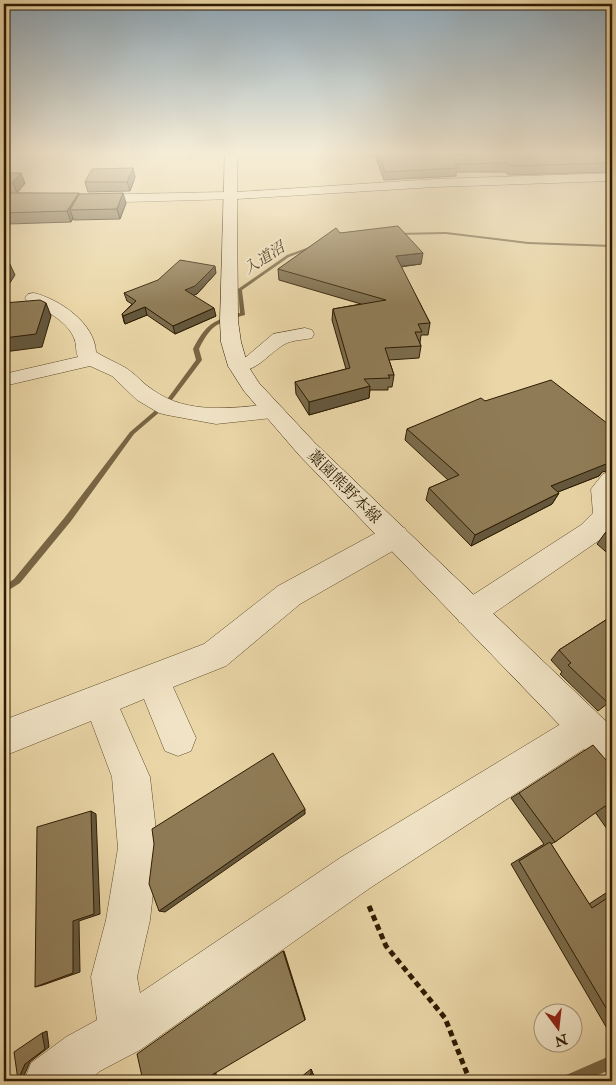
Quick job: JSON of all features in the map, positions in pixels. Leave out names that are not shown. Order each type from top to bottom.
[{"type":"street","name":"藁園熊野本線","points":[[230,204],[229,316],[231,342],[238,366],[251,387],[307,449],[470,613],[599,739]]},
{"type":"street","points":[[34,298],[43,302],[82,332],[88,345],[86,354],[119,372],[145,396],[163,406],[216,417],[272,411]]},
{"type":"street","points":[[238,366],[252,361],[275,340],[286,336],[305,334]]},
{"type":"street","points":[[4,380],[94,359]]},
{"type":"street","points":[[470,613],[592,532],[606,516],[604,489],[612,480]]},
{"type":"street","points":[[4,738],[214,655],[288,595],[395,536]]},
{"type":"street","points":[[152,680],[178,738]]},
{"type":"street","points":[[100,701],[131,777],[138,848],[128,920],[114,977],[123,1033]]},
{"type":"street","points":[[49,1081],[83,1054],[123,1033],[355,873],[599,739]]},
{"type":"path","points":[[355,873],[386,946],[445,1018],[469,1079]]},
{"type":"building","points":[[4,204],[72,204],[67,211],[4,213]]},
{"type":"building","points":[[74,204],[119,204],[117,209],[70,210]]},
{"type":"building","points":[[398,226],[423,253],[396,256],[430,323],[418,324],[422,332],[415,332],[421,346],[385,348],[394,375],[388,375],[390,378],[364,379],[370,386],[309,402],[295,382],[350,368],[333,309],[386,300],[278,269],[336,228],[340,233]]},
{"type":"building","points":[[180,260],[215,266],[195,286],[185,290],[214,308],[173,326],[145,307],[123,316],[122,314],[136,301],[124,293],[158,280]]},
{"type":"building","points":[[4,262],[9,262],[4,270]]},
{"type":"building","points":[[40,300],[46,303],[36,334],[4,338],[4,303]]},
{"type":"building","points":[[551,380],[612,427],[612,460],[551,486],[559,493],[475,535],[429,488],[459,475],[407,429],[481,398],[485,401]]},
{"type":"building","points":[[612,529],[612,539],[605,533]]},
{"type":"building","points":[[612,616],[612,700],[608,703],[568,665],[571,663],[559,650]]},
{"type":"building","points":[[593,745],[612,767],[612,816],[605,806],[555,842],[519,793]]},
{"type":"building","points":[[273,753],[305,809],[159,911],[149,884],[154,844],[152,829]]},
{"type":"building","points":[[91,811],[94,914],[73,921],[73,973],[35,987],[37,827]]},
{"type":"building","points":[[550,842],[592,908],[612,895],[612,1018],[519,861]]},
{"type":"building","points":[[283,951],[305,1020],[212,1075],[214,1081],[143,1081],[137,1054]]},
{"type":"building","points":[[42,1033],[45,1049],[25,1064],[18,1080],[14,1052]]},
{"type":"building","points":[[311,1074],[314,1081],[302,1081]]},
{"type":"waterway","name":"入道沼","points":[[395,234],[446,233],[528,243],[612,246]]},
{"type":"waterway","name":"入道沼","points":[[4,590],[17,581],[68,519],[132,433],[167,403],[199,360],[196,349],[209,328],[219,321],[243,314],[240,290],[288,256],[313,247]]},
{"type":"waterway","points":[[569,1081],[612,1062]]}]
